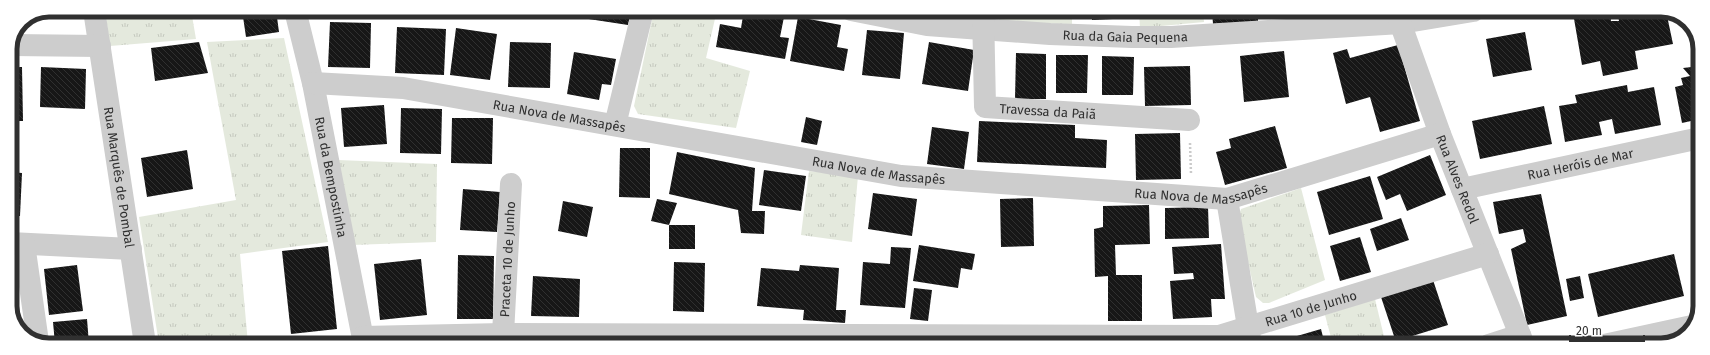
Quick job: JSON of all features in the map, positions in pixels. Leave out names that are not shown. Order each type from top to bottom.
[{"type":"street","name":"Rua Marquês de Pombal","points":[[95,17],[144,338]]},
{"type":"street","name":"Rua da Bempostinha","points":[[297,17],[313,83],[362,338]]},
{"type":"street","points":[[615,125],[641,17]]},
{"type":"street","name":"Rua da Gaia Pequena","points":[[886,17],[927,25],[982,19],[1050,34],[1132,37],[1171,37],[1398,17]]},
{"type":"street","name":"Rua Alves Redol","points":[[1398,17],[1440,134],[1521,338]]},
{"type":"street","name":"Travessa da Paiã","points":[[982,19],[985,107],[1190,120]]},
{"type":"street","points":[[18,45],[100,46]]},
{"type":"street","name":"Rua Nova de Massapês","points":[[313,83],[403,88],[901,176],[1226,199],[1440,134]]},
{"type":"street","name":"Rua Heróis de Mar","points":[[1462,189],[1693,140]]},
{"type":"street","name":"Praceta 10 de Junho","points":[[503,334],[511,184]]},
{"type":"street","points":[[1226,199],[1250,336]]},
{"type":"street","points":[[37,335],[17,243],[131,249]]},
{"type":"street","name":"Rua 10 de Junho","points":[[423,338],[503,334],[1250,336],[1488,254]]},
{"type":"street","points":[[1636,338],[1684,328]]},
{"type":"path","points":[[1190,120],[1191,197]]},
{"type":"green space","points":[[106,17],[192,17],[196,39],[110,46]]},
{"type":"green space","points":[[653,17],[715,17],[706,58],[750,71],[736,128],[638,114],[634,106]]},
{"type":"green space","points":[[999,17],[1072,17],[1072,24],[999,23]]},
{"type":"green space","points":[[1139,17],[1204,17],[1204,22],[1140,28]]},
{"type":"green space","points":[[284,38],[328,242],[240,254],[247,338],[158,338],[139,217],[236,200],[207,42]]},
{"type":"green space","points":[[338,160],[437,164],[436,242],[352,245]]},
{"type":"green space","points":[[809,171],[858,176],[852,242],[801,235]]},
{"type":"green space","points":[[1301,188],[1325,280],[1269,303],[1263,303],[1256,297],[1238,218],[1241,209]]},
{"type":"green space","points":[[1375,299],[1384,338],[1331,338],[1325,315]]},
{"type":"building","points":[[243,17],[277,17],[279,32],[246,37]]},
{"type":"building","points":[[582,17],[630,17],[628,25]]},
{"type":"building","points":[[743,17],[784,17],[780,37],[789,38],[785,59],[716,47],[720,24],[741,28]]},
{"type":"building","points":[[798,17],[841,25],[837,47],[848,49],[844,71],[790,61]]},
{"type":"building","points":[[1092,17],[1134,17],[1134,18],[1092,20]]},
{"type":"building","points":[[1212,17],[1258,17],[1258,22],[1213,24]]},
{"type":"building","points":[[1574,17],[1611,17],[1611,21],[1619,21],[1618,17],[1668,18],[1673,44],[1635,51],[1638,69],[1603,76],[1600,61],[1582,65]]},
{"type":"building","points":[[330,22],[371,23],[370,68],[328,67]]},
{"type":"building","points":[[397,27],[446,29],[444,75],[395,73]]},
{"type":"building","points":[[456,28],[497,34],[490,80],[450,75]]},
{"type":"building","points":[[867,30],[904,33],[900,79],[862,75]]},
{"type":"building","points":[[1525,32],[1532,70],[1493,77],[1486,39]]},
{"type":"building","points":[[199,42],[208,73],[155,81],[151,48]]},
{"type":"building","points":[[510,42],[551,43],[550,88],[508,87]]},
{"type":"building","points":[[929,42],[974,50],[968,91],[922,84]]},
{"type":"building","points":[[1398,45],[1420,121],[1380,132],[1370,97],[1346,104],[1333,53],[1347,49],[1350,58]]},
{"type":"building","points":[[1284,51],[1289,97],[1244,102],[1240,56]]},
{"type":"building","points":[[574,52],[616,59],[611,85],[602,84],[599,100],[567,94]]},
{"type":"building","points":[[1016,53],[1046,54],[1046,99],[1015,99]]},
{"type":"building","points":[[1056,55],[1088,55],[1087,93],[1056,93]]},
{"type":"building","points":[[1102,56],[1134,57],[1133,95],[1102,95]]},
{"type":"building","points":[[1190,66],[1191,105],[1145,106],[1144,67]]},
{"type":"building","points":[[17,67],[22,67],[23,121],[17,121]]},
{"type":"building","points":[[41,67],[86,69],[85,109],[40,107]]},
{"type":"building","points":[[1693,67],[1693,121],[1682,123],[1675,87],[1683,85],[1681,78],[1690,76],[1683,68]]},
{"type":"building","points":[[1627,85],[1628,92],[1654,87],[1661,125],[1615,134],[1612,119],[1599,122],[1602,135],[1565,142],[1559,106],[1577,103],[1575,95]]},
{"type":"building","points":[[384,105],[387,144],[344,147],[341,108]]},
{"type":"building","points":[[1544,106],[1552,144],[1480,159],[1472,121]]},
{"type":"building","points":[[401,108],[442,109],[441,154],[400,153]]},
{"type":"building","points":[[806,117],[822,121],[817,145],[801,142]]},
{"type":"building","points":[[452,118],[493,118],[492,164],[451,163]]},
{"type":"building","points":[[979,121],[1075,125],[1075,138],[1107,140],[1106,168],[977,162]]},
{"type":"building","points":[[1275,126],[1287,168],[1225,185],[1216,152],[1231,148],[1229,139]]},
{"type":"building","points":[[932,127],[969,132],[964,169],[927,164]]},
{"type":"building","points":[[1180,133],[1181,179],[1136,180],[1135,134]]},
{"type":"building","points":[[620,148],[650,148],[650,198],[619,197]]},
{"type":"building","points":[[187,150],[193,189],[147,197],[141,158]]},
{"type":"building","points":[[677,152],[755,168],[752,211],[765,211],[764,234],[741,233],[738,210],[669,194]]},
{"type":"building","points":[[1430,155],[1446,195],[1407,211],[1400,194],[1386,200],[1377,177]]},
{"type":"building","points":[[764,170],[806,176],[801,211],[759,205]]},
{"type":"building","points":[[17,173],[22,173],[20,216],[17,216]]},
{"type":"building","points":[[1370,176],[1383,219],[1329,235],[1317,192]]},
{"type":"building","points":[[463,189],[500,192],[497,232],[460,230]]},
{"type":"building","points":[[873,193],[917,199],[912,236],[868,229]]},
{"type":"building","points":[[1541,194],[1567,316],[1527,325],[1511,249],[1526,242],[1523,229],[1499,234],[1493,202]]},
{"type":"building","points":[[1033,198],[1034,246],[1001,247],[1000,199]]},
{"type":"building","points":[[657,199],[677,203],[669,225],[651,221]]},
{"type":"building","points":[[563,201],[593,207],[587,237],[558,231]]},
{"type":"building","points":[[1149,205],[1150,244],[1115,245],[1116,275],[1142,275],[1142,321],[1108,321],[1108,276],[1095,277],[1094,229],[1103,227],[1103,206]]},
{"type":"building","points":[[1208,207],[1209,238],[1165,239],[1165,208]]},
{"type":"building","points":[[1401,218],[1409,240],[1377,251],[1370,229]]},
{"type":"building","points":[[669,225],[695,225],[695,249],[669,249]]},
{"type":"building","points":[[1360,237],[1371,272],[1340,281],[1330,246]]},
{"type":"building","points":[[1221,244],[1225,299],[1211,299],[1212,317],[1173,319],[1170,281],[1194,279],[1193,273],[1174,274],[1172,247]]},
{"type":"building","points":[[919,245],[975,254],[972,270],[961,268],[958,288],[913,281]]},
{"type":"building","points":[[328,246],[337,329],[291,334],[282,251]]},
{"type":"building","points":[[891,247],[911,248],[905,308],[860,305],[863,262],[890,264]]},
{"type":"building","points":[[1674,254],[1684,296],[1598,317],[1588,274]]},
{"type":"building","points":[[458,255],[494,256],[493,319],[457,319]]},
{"type":"building","points":[[421,259],[427,315],[380,320],[374,264]]},
{"type":"building","points":[[674,262],[705,263],[704,312],[673,311]]},
{"type":"building","points":[[77,265],[83,311],[49,315],[44,269]]},
{"type":"building","points":[[800,265],[839,268],[836,310],[846,310],[845,323],[803,320],[804,310],[757,306],[761,268],[799,271]]},
{"type":"building","points":[[533,276],[580,279],[579,317],[531,316]]},
{"type":"building","points":[[1580,276],[1584,298],[1570,301],[1566,279]]},
{"type":"building","points":[[1433,280],[1448,325],[1409,338],[1395,338],[1381,297]]},
{"type":"building","points":[[914,288],[932,290],[928,321],[910,319]]},
{"type":"building","points":[[87,319],[89,338],[54,338],[53,322]]},
{"type":"building","points":[[1321,329],[1323,338],[1290,338]]}]
